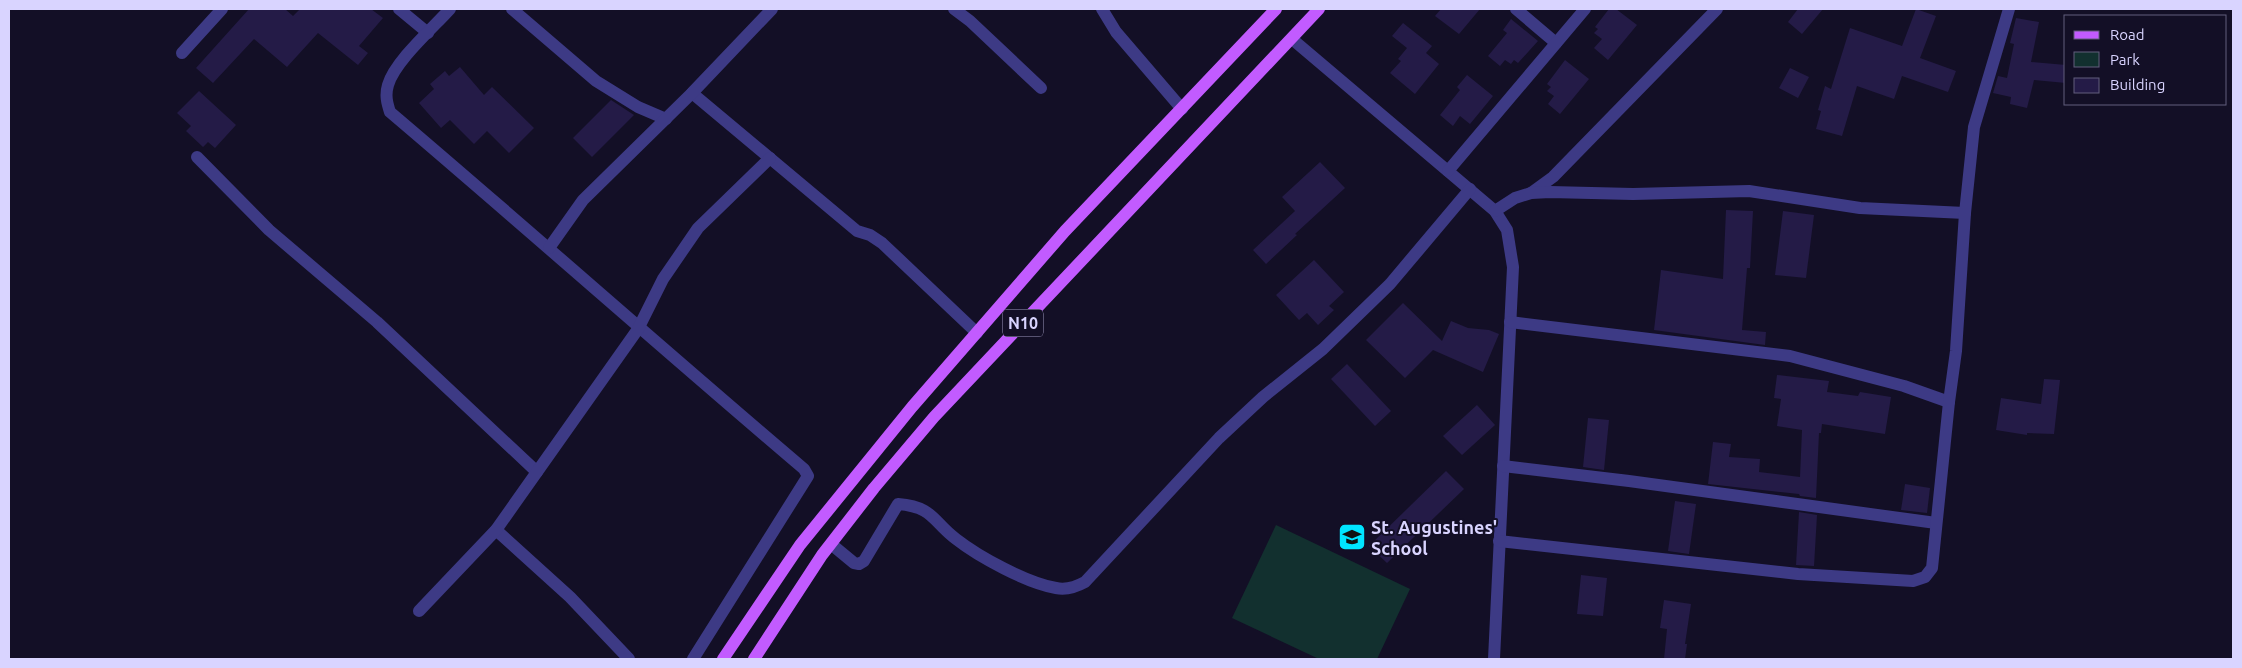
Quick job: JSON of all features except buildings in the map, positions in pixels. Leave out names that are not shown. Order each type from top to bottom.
[{"type":"main road","name":"N10","points":[[723,659],[774,582],[830,507],[912,407],[1065,231],[1276,9]]},
{"type":"main road","name":"N10","points":[[755,659],[796,592],[831,544],[934,417],[1319,9]]},
{"type":"street","points":[[182,53],[222,9]]},
{"type":"street","points":[[399,9],[428,33]]},
{"type":"street","points":[[450,9],[393,71],[387,87],[386,100],[390,112],[549,248],[638,329],[804,469],[808,476],[694,659]]},
{"type":"street","points":[[512,9],[596,81],[638,107],[666,119]]},
{"type":"street","points":[[549,248],[583,200],[692,93],[772,9]]},
{"type":"street","points":[[954,9],[970,21],[1041,88]]},
{"type":"street","points":[[1102,9],[1116,32],[1182,109]]},
{"type":"street","points":[[1516,9],[1556,43]]},
{"type":"street","points":[[1448,170],[1585,9]]},
{"type":"street","points":[[1531,193],[1553,177],[1717,9]]},
{"type":"street","points":[[1499,541],[1798,574],[1913,581],[1926,576],[1932,568],[1956,351],[1965,213],[1974,127],[2010,9]]},
{"type":"street","points":[[1292,39],[1495,211],[1507,230],[1511,245],[1513,267],[1494,659]]},
{"type":"street","points":[[692,93],[857,231],[870,235],[882,244],[976,333]]},
{"type":"street","points":[[196,158],[269,230],[377,322],[537,472]]},
{"type":"street","points":[[419,611],[496,530],[638,329],[662,279],[698,228],[770,158]]},
{"type":"street","points":[[831,544],[854,563],[859,564],[864,561],[898,504],[913,506],[929,513],[954,537],[977,554],[1030,580],[1057,589],[1073,588],[1086,582],[1219,438],[1263,396],[1323,349],[1390,284],[1470,189]]},
{"type":"street","points":[[1495,211],[1516,198],[1531,193],[1633,194],[1749,190],[1860,208],[1965,213]]},
{"type":"street","points":[[1510,322],[1790,356],[1904,386],[1949,402]]},
{"type":"street","points":[[1503,466],[1936,522]]},
{"type":"street","points":[[496,530],[570,597],[629,659]]},
{"type":"green space","points":[[1276,525],[1410,589],[1377,659],[1319,659],[1232,618]]},
{"type":"place","name":"St. Augustines' School","points":[[1352,537]]}]
